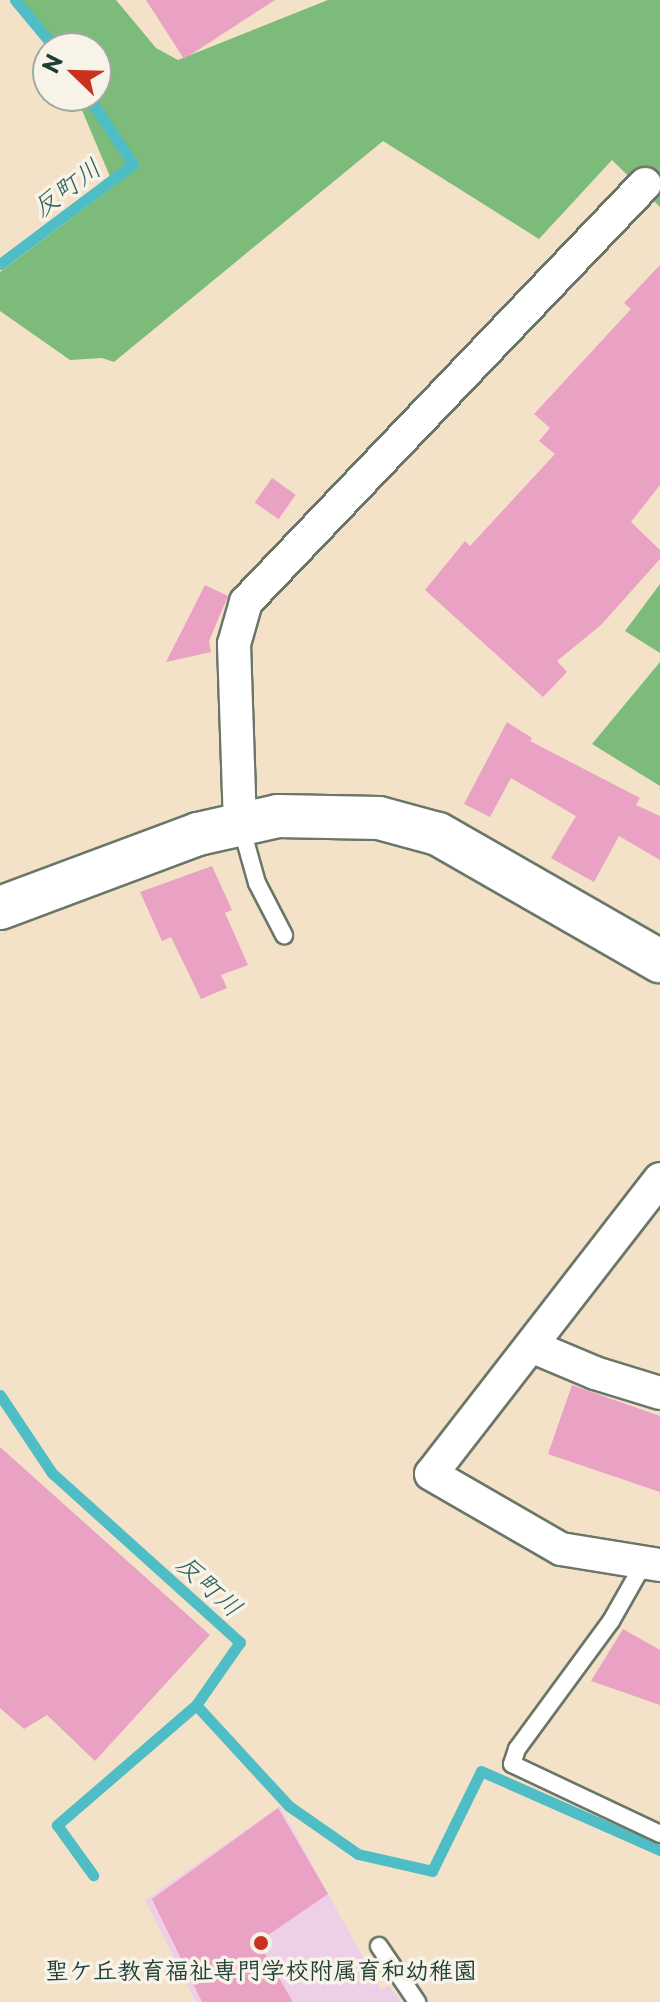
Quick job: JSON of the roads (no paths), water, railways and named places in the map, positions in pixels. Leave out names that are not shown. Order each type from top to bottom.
[{"type":"street","points":[[240,825],[234,644],[246,602],[653,184]]},
{"type":"street","points":[[0,908],[198,834],[278,816],[379,818],[438,834],[660,961]]},
{"type":"street","points":[[652,1564],[561,1549],[431,1474],[660,1179]]},
{"type":"street","points":[[531,1346],[595,1373],[660,1393]]},
{"type":"lane","points":[[240,825],[257,883],[284,935]]},
{"type":"lane","points":[[652,1564],[517,1749],[512,1764],[660,1834]]},
{"type":"lane","points":[[379,1946],[417,2002]]},
{"type":"waterway","name":"反町川","points":[[15,0],[42,32]]},
{"type":"waterway","name":"反町川","points":[[0,264],[133,164],[99,112]]},
{"type":"waterway","name":"反町川","points":[[0,1395],[52,1473],[240,1642],[196,1705],[57,1825],[93,1875]]},
{"type":"waterway","points":[[196,1705],[289,1806],[358,1854],[432,1871],[481,1771],[660,1850]]},
{"type":"place","name":"聖ケ丘教育福祉専門学校附属育和幼稚園","points":[[261,1943]]}]
